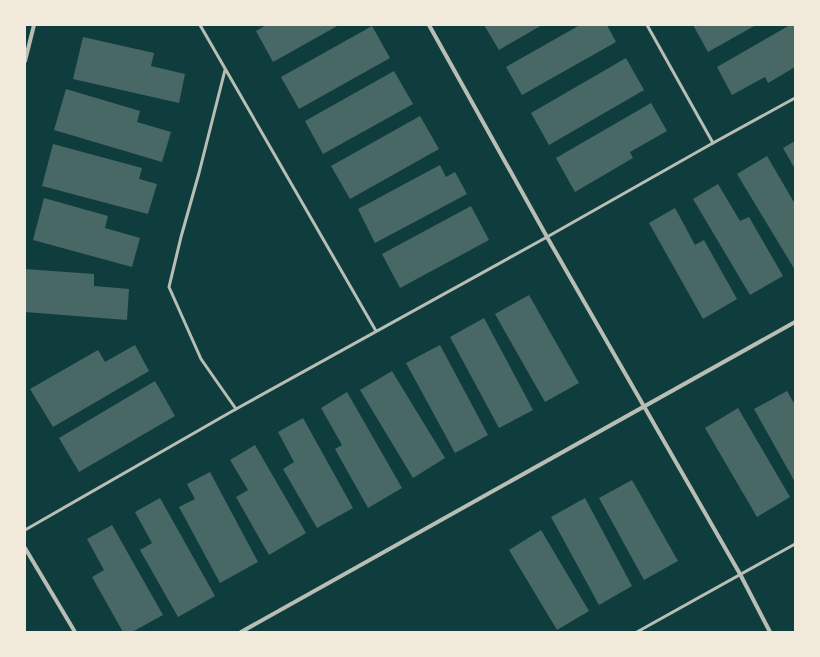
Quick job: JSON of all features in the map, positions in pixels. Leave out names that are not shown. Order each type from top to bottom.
[{"type":"street","points":[[25,61],[34,25]]},
{"type":"street","points":[[429,25],[547,237],[740,574],[770,632]]},
{"type":"street","points":[[241,632],[795,322]]},
{"type":"street","points":[[25,548],[75,632]]},
{"type":"lane","points":[[200,25],[376,331]]},
{"type":"lane","points":[[647,25],[713,143]]},
{"type":"lane","points":[[225,70],[200,173],[181,237],[169,287],[201,360],[236,409]]},
{"type":"lane","points":[[25,530],[236,409],[795,98]]},
{"type":"lane","points":[[637,632],[795,544]]},
{"type":"building","points":[[266,25],[339,25],[273,62],[256,31]]},
{"type":"building","points":[[484,25],[542,25],[499,50]]},
{"type":"building","points":[[580,25],[607,25],[616,42],[522,95],[506,67]]},
{"type":"building","points":[[693,25],[756,25],[708,52]]},
{"type":"building","points":[[790,25],[795,25],[795,67],[768,83],[765,77],[732,95],[717,67]]},
{"type":"building","points":[[372,26],[390,58],[299,109],[281,77]]},
{"type":"building","points":[[83,37],[154,53],[151,66],[185,74],[179,103],[73,79]]},
{"type":"building","points":[[626,58],[644,90],[549,145],[531,113]]},
{"type":"building","points":[[394,71],[413,104],[323,154],[305,121]]},
{"type":"building","points":[[66,89],[140,111],[137,122],[171,132],[162,162],[54,130]]},
{"type":"building","points":[[651,103],[667,131],[630,152],[633,158],[575,192],[556,158]]},
{"type":"building","points":[[420,116],[439,149],[350,199],[331,166]]},
{"type":"building","points":[[795,141],[795,169],[783,148]]},
{"type":"building","points":[[53,144],[142,168],[139,179],[157,184],[148,214],[42,186]]},
{"type":"building","points":[[767,156],[795,204],[795,270],[737,174]]},
{"type":"building","points":[[440,165],[446,177],[455,172],[467,194],[375,243],[358,209]]},
{"type":"building","points":[[718,184],[740,221],[749,217],[783,276],[750,295],[693,199]]},
{"type":"building","points":[[44,198],[108,216],[105,228],[140,238],[132,267],[33,240]]},
{"type":"building","points":[[471,206],[489,240],[400,288],[382,254]]},
{"type":"building","points":[[675,208],[695,245],[704,240],[737,299],[703,319],[649,223]]},
{"type":"building","points":[[25,269],[94,274],[94,286],[129,289],[127,320],[25,312]]},
{"type":"building","points":[[529,295],[579,383],[545,402],[495,314]]},
{"type":"building","points":[[484,318],[533,410],[499,428],[450,337]]},
{"type":"building","points":[[135,345],[149,371],[53,427],[30,389],[98,350],[105,362]]},
{"type":"building","points":[[440,345],[488,435],[455,453],[406,363]]},
{"type":"building","points":[[392,371],[445,458],[413,478],[360,390]]},
{"type":"building","points":[[155,381],[175,416],[79,472],[59,438]]},
{"type":"building","points":[[787,391],[795,405],[795,482],[754,409]]},
{"type":"building","points":[[347,392],[402,488],[368,508],[335,449],[342,445],[321,408]]},
{"type":"building","points":[[738,408],[790,497],[757,517],[705,428]]},
{"type":"building","points":[[303,418],[353,508],[317,528],[283,469],[294,462],[278,432]]},
{"type":"building","points":[[255,445],[306,533],[269,555],[236,497],[248,490],[230,460]]},
{"type":"building","points":[[210,472],[258,562],[220,583],[179,507],[195,499],[187,484]]},
{"type":"building","points":[[632,480],[678,561],[644,580],[599,498]]},
{"type":"building","points":[[160,498],[215,596],[178,617],[140,550],[152,543],[135,512]]},
{"type":"building","points":[[585,498],[632,586],[599,605],[551,517]]},
{"type":"building","points":[[112,525],[163,615],[132,632],[123,632],[92,577],[104,570],[87,539]]},
{"type":"building","points":[[541,530],[589,611],[557,630],[509,550]]}]
